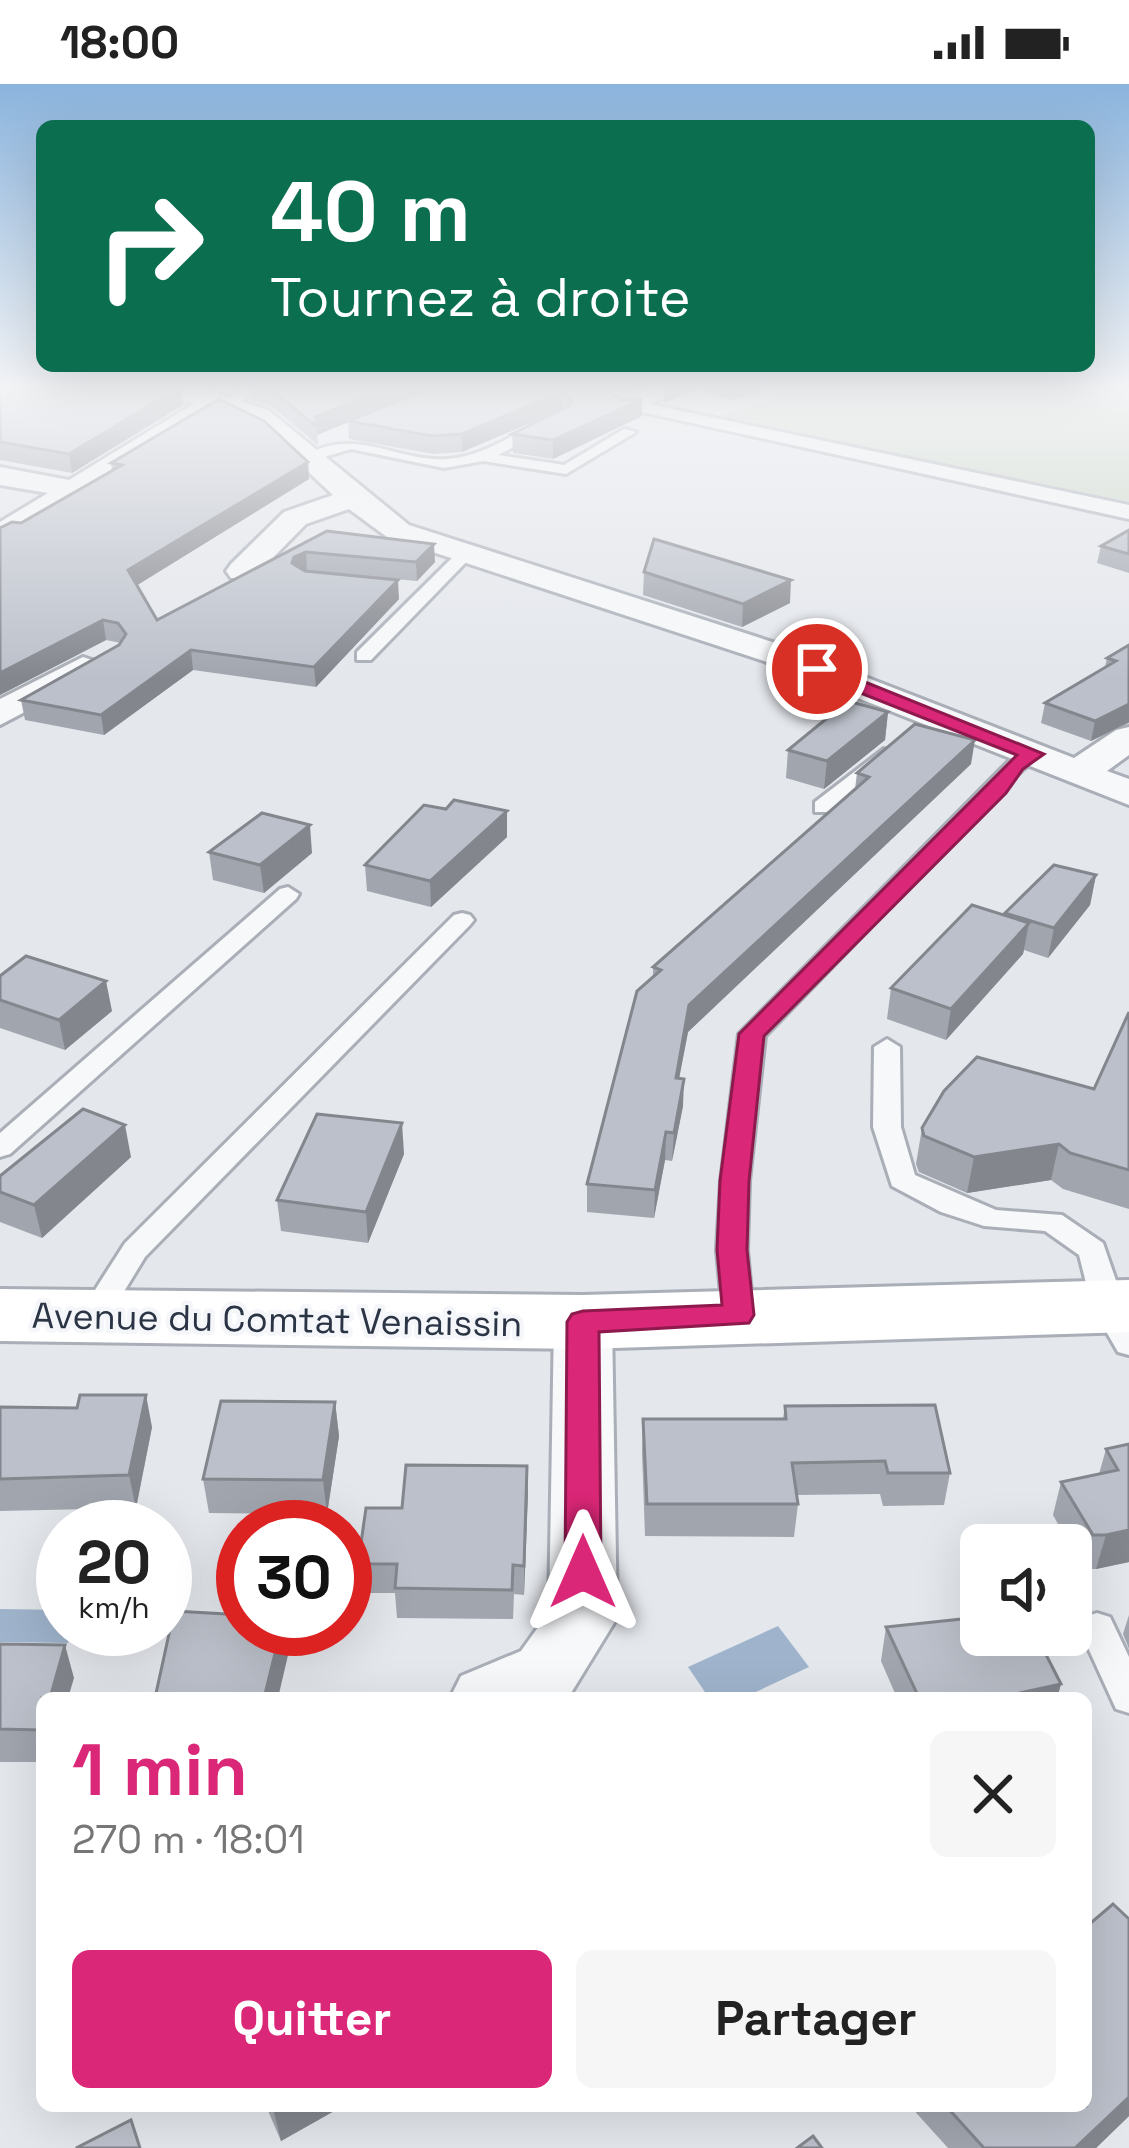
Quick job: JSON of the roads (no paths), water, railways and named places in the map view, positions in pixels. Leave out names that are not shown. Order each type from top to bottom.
[{"type":"main road","name":"Avenue du Comtat Venaissin","points":[[0,1315],[583,1322],[738,1315],[1122,1319]]},
{"type":"street","points":[[53,485],[68,488]]},
{"type":"street","points":[[2,530],[73,485]]},
{"type":"street","points":[[338,485],[398,530],[717,634],[932,713],[1129,794]]},
{"type":"street","points":[[985,485],[1129,512]]},
{"type":"street","points":[[242,571],[295,518],[352,498]]},
{"type":"street","points":[[0,714],[108,654]]},
{"type":"street","points":[[1078,772],[1129,738]]},
{"type":"street","points":[[500,1692],[546,1672],[584,1618],[583,1322]]},
{"type":"lane","points":[[364,656],[419,591],[466,554]]},
{"type":"lane","points":[[823,807],[932,713]]},
{"type":"lane","points":[[738,1315],[732,1250],[734,1181],[752,1034],[1016,765],[1034,754]]},
{"type":"lane","points":[[0,1148],[288,894]]},
{"type":"lane","points":[[92,1318],[136,1250],[462,920]]},
{"type":"lane","points":[[887,1046],[886,1126],[902,1180],[950,1205],[994,1219],[1052,1222],[1093,1250],[1122,1319]]},
{"type":"lane","points":[[1097,1628],[1129,1696]]},
{"type":"water","points":[[0,1609],[36,1610],[36,1643],[0,1642]]},
{"type":"water","points":[[778,1626],[809,1667],[756,1692],[705,1692],[688,1667]]}]
